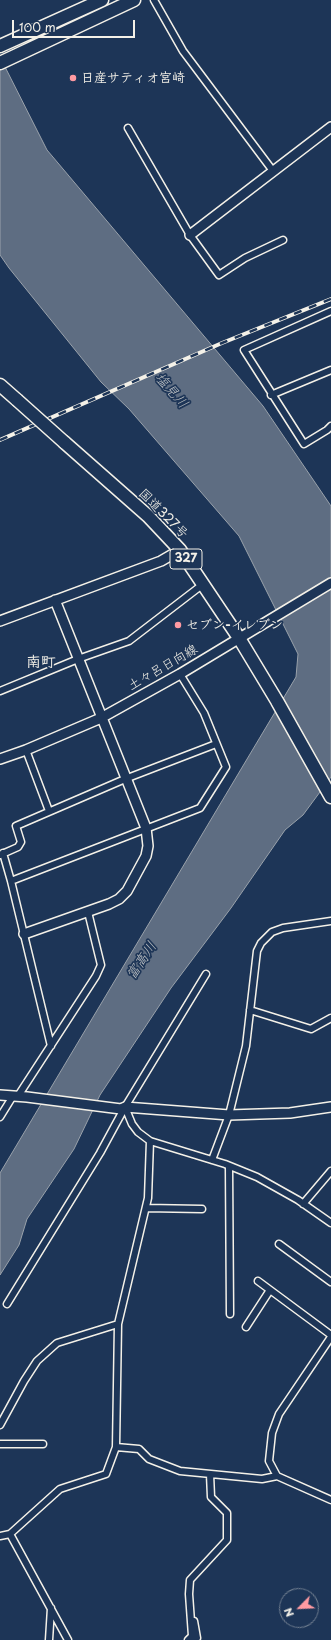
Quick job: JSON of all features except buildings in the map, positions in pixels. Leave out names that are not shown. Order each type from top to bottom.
[{"type":"highway","points":[[0,46],[102,0]]},
{"type":"highway","points":[[0,63],[134,0]]},
{"type":"highway","name":"国道327号","points":[[0,385],[148,516],[180,550],[202,585],[244,636],[277,701],[329,793]]},
{"type":"street","points":[[154,0],[184,52],[273,171]]},
{"type":"street","points":[[190,235],[331,127]]},
{"type":"street","points":[[128,128],[190,235],[219,275],[245,258],[283,240]]},
{"type":"street","points":[[331,311],[244,350],[271,395],[304,444],[329,428],[331,436]]},
{"type":"street","points":[[271,395],[331,370]]},
{"type":"street","points":[[0,621],[161,561],[180,550]]},
{"type":"street","name":"土々呂日向線","points":[[0,759],[26,750],[101,718],[180,674],[331,583]]},
{"type":"street","points":[[0,691],[78,658],[128,641],[202,585]]},
{"type":"street","points":[[24,934],[88,912],[119,898],[127,891],[146,856],[148,846],[146,828],[125,779],[55,600]]},
{"type":"street","points":[[11,880],[200,808],[226,767],[204,713],[180,674]]},
{"type":"street","points":[[50,1046],[11,880],[1,854],[18,847],[21,842],[16,826],[125,779],[216,744]]},
{"type":"street","points":[[26,750],[49,811]]},
{"type":"street","points":[[0,1117],[19,1096],[96,976],[101,965],[88,912]]},
{"type":"street","points":[[212,1160],[229,1115],[246,1046],[257,951],[261,943],[272,932],[283,928],[331,921]]},
{"type":"street","points":[[8,1304],[100,1153],[123,1108],[206,974]]},
{"type":"street","points":[[250,1010],[311,1029],[331,1018]]},
{"type":"street","points":[[0,1095],[123,1108],[229,1115],[290,1113],[331,1107]]},
{"type":"street","points":[[123,1108],[138,1132],[150,1141],[212,1160],[257,1177],[303,1204],[331,1223]]},
{"type":"street","points":[[0,1536],[10,1534],[60,1489],[106,1474],[116,1447],[118,1324],[148,1198],[150,1141]]},
{"type":"street","points":[[229,1166],[230,1314]]},
{"type":"street","points":[[303,1204],[331,1171]]},
{"type":"street","points":[[146,1208],[202,1209]]},
{"type":"street","points":[[279,1244],[331,1282]]},
{"type":"street","points":[[258,1281],[331,1336],[279,1414],[272,1434],[269,1460],[277,1476]]},
{"type":"street","points":[[246,1327],[270,1290]]},
{"type":"street","points":[[0,1425],[24,1381],[37,1361],[57,1343],[118,1324]]},
{"type":"street","points":[[0,1444],[43,1444]]},
{"type":"street","points":[[116,1447],[139,1449],[149,1459],[180,1471],[262,1479],[277,1476],[331,1500]]},
{"type":"street","points":[[188,1640],[192,1636],[189,1594],[190,1580],[228,1540],[227,1512],[211,1497],[210,1474]]},
{"type":"street","points":[[10,1534],[68,1640]]},
{"type":"street","points":[[189,1594],[197,1638],[195,1640]]},
{"type":"street","points":[[49,1640],[51,1608]]},
{"type":"water","points":[[0,57],[47,150],[263,406],[331,506],[331,777],[303,815],[285,830],[231,908],[171,988],[100,1095],[74,1149],[27,1219],[19,1245],[0,1275],[0,1173],[296,677],[298,654],[239,536],[129,409],[101,382],[0,255]]},
{"type":"railway","points":[[0,440],[222,343],[331,299]]},
{"type":"place","name":"日産サティオ宮崎","points":[[73,78]]},
{"type":"place","name":"セブン-イレブン","points":[[178,625]]},
{"type":"district","name":"南町","points":[[41,663]]},
{"type":"water label","name":"塩見川","points":[[171,391]]},
{"type":"water label","name":"富高川","points":[[142,961]]}]
